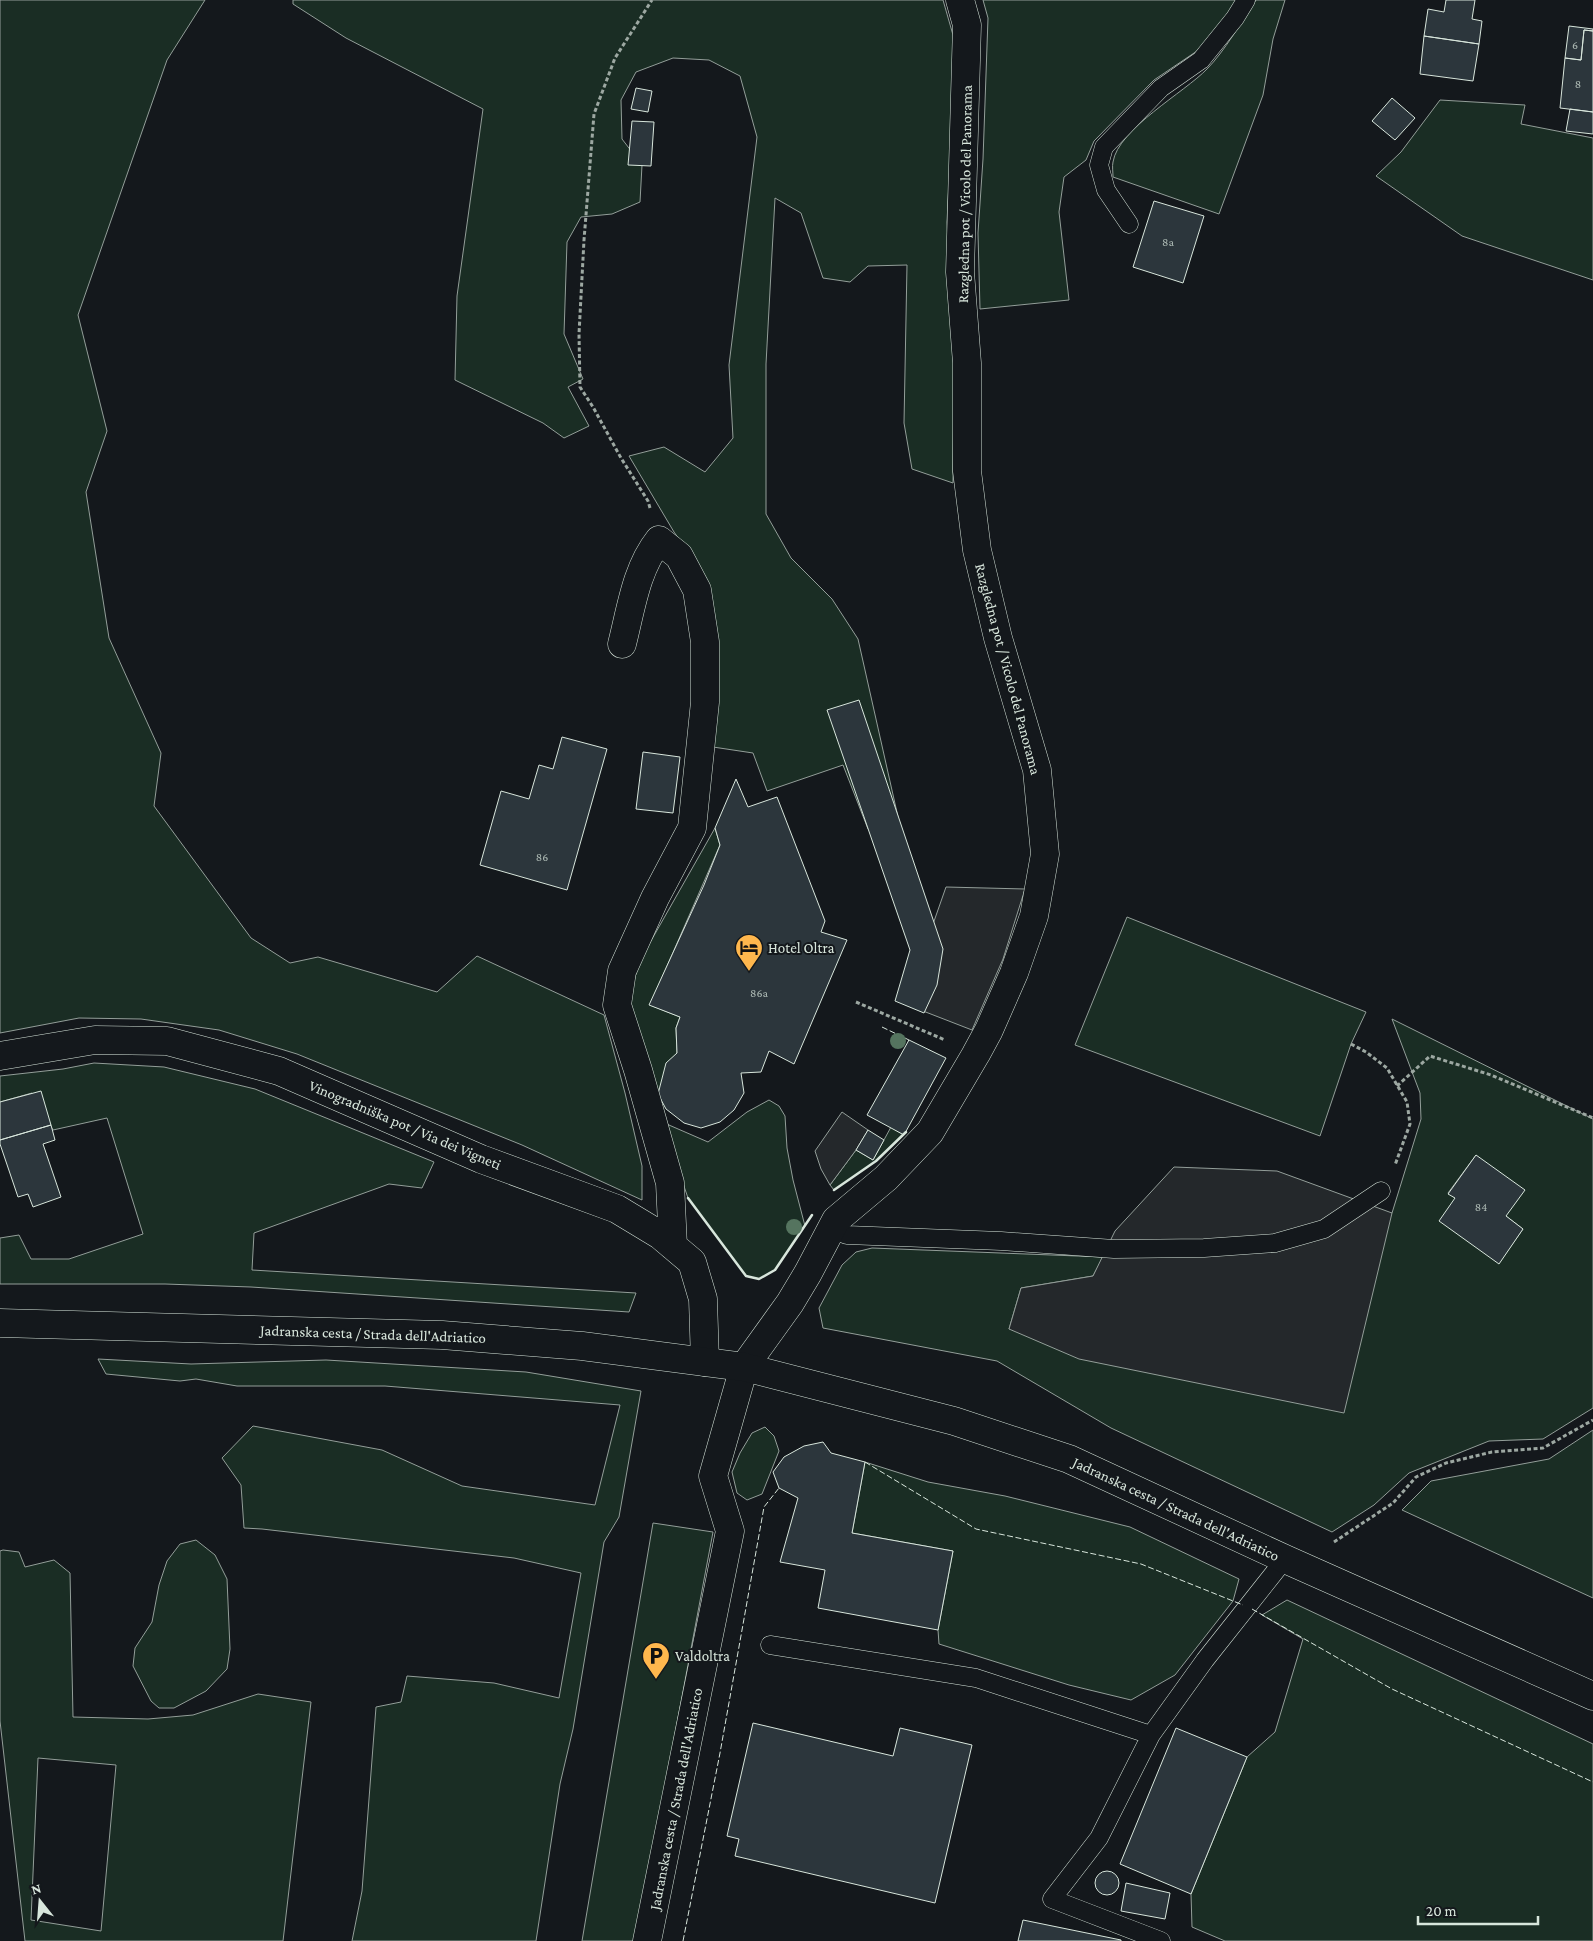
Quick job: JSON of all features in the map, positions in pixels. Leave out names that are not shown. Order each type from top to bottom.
[{"type":"street","name":"Razgledna pot / Vicolo del Panorama","points":[[744,1367],[808,1274],[836,1220],[886,1178],[930,1132],[976,1054],[989,1030],[1014,973],[1034,916],[1044,854],[1037,770],[998,638],[977,550],[967,471],[966,363],[960,272],[967,25],[960,0]]},
{"type":"street","points":[[622,644],[636,588],[648,554],[659,540],[679,556],[698,590],[705,642],[703,722],[692,828],[655,898],[622,971],[617,1005],[638,1070],[670,1183],[673,1246]]},
{"type":"street","name":"Vinogradniška pot / Via dei Vigneti","points":[[0,1056],[95,1040],[167,1041],[279,1071],[481,1158],[617,1209],[660,1235],[692,1262],[703,1299],[705,1362]]},
{"type":"street","name":"Jadranska cesta / Strada dell'Adriatico","points":[[0,1323],[442,1335],[582,1346],[744,1367],[954,1421],[1069,1459],[1297,1564],[1593,1696]]},
{"type":"street","name":"Jadranska cesta / Strada dell'Adriatico","points":[[647,1941],[730,1530],[713,1476],[744,1367]]},
{"type":"lane","points":[[1129,224],[1106,190],[1099,165],[1104,147],[1161,88],[1201,60],[1235,18],[1246,0]]},
{"type":"lane","points":[[830,1229],[848,1235],[1001,1241],[1114,1249],[1204,1248],[1275,1243],[1324,1229],[1381,1191]]},
{"type":"lane","points":[[1161,1941],[1052,1899],[1099,1838],[1151,1735],[1206,1660],[1297,1564]]},
{"type":"lane","points":[[770,1645],[976,1678],[1151,1735]]},
{"type":"path","points":[[652,0],[615,58],[594,114],[583,249],[579,334],[580,387],[648,501],[659,540]]},
{"type":"path","points":[[856,1002],[916,1028]]},
{"type":"path","points":[[1351,1044],[1366,1052],[1387,1068],[1407,1102],[1410,1124],[1397,1161],[1381,1191]]},
{"type":"path","points":[[1397,1086],[1430,1056],[1491,1075],[1593,1118]]},
{"type":"path","points":[[1297,1564],[1351,1532],[1392,1503],[1416,1477],[1446,1463],[1492,1452],[1543,1448],[1593,1420]]},
{"type":"green space","points":[[0,0],[205,0],[167,60],[78,315],[107,431],[86,492],[109,638],[161,753],[154,806],[251,938],[290,963],[318,957],[437,992],[477,956],[604,1015],[642,1166],[642,1200],[522,1145],[297,1054],[219,1030],[141,1019],[79,1018],[0,1033]]},
{"type":"green space","points":[[293,0],[943,0],[953,35],[954,83],[947,222],[954,373],[953,483],[912,469],[904,423],[907,265],[868,266],[850,282],[823,278],[801,213],[775,198],[766,364],[766,514],[791,558],[832,599],[858,639],[898,817],[868,829],[843,765],[767,791],[753,753],[713,747],[694,561],[674,532],[629,456],[664,447],[705,472],[733,438],[729,365],[757,137],[740,76],[709,60],[673,58],[636,72],[621,100],[622,139],[642,165],[640,202],[612,214],[581,217],[567,242],[564,334],[583,379],[568,387],[589,426],[564,438],[543,423],[455,380],[457,296],[483,109],[346,38],[293,4]]},
{"type":"green space","points":[[983,0],[1237,0],[1227,17],[1197,51],[1154,80],[1094,141],[1086,160],[1064,177],[1059,212],[1069,300],[980,309],[978,233],[983,159],[988,18]]},
{"type":"green space","points":[[1256,0],[1285,0],[1273,39],[1263,95],[1219,214],[1113,177],[1113,162],[1118,149],[1127,137],[1139,124],[1207,69],[1226,45]]},
{"type":"green space","points":[[1440,100],[1525,105],[1521,124],[1593,138],[1593,280],[1462,236],[1376,176],[1401,152]]},
{"type":"green space","points":[[715,828],[720,845],[650,1005],[680,1017],[676,1028],[677,1053],[658,1094],[629,1000],[639,962]]},
{"type":"green space","points":[[1127,917],[1366,1012],[1351,1044],[1320,1136],[1075,1045]]},
{"type":"green space","points":[[1392,1019],[1593,1119],[1593,1408],[1543,1439],[1489,1441],[1409,1473],[1374,1505],[1332,1532],[1111,1428],[997,1361],[823,1328],[819,1308],[842,1265],[856,1252],[872,1248],[1103,1257],[1093,1276],[1021,1288],[1009,1329],[1392,1213],[1421,1119],[1420,1093]],"holes":[[[1476,1155],[1506,1216],[1523,1229],[1499,1263],[1455,1198],[1448,1193]]]},
{"type":"green space","points":[[94,1063],[164,1067],[255,1089],[434,1162],[422,1188],[389,1184],[254,1233],[252,1270],[636,1293],[629,1312],[251,1287],[165,1284],[0,1284],[0,1238],[19,1235],[31,1259],[69,1259],[143,1234],[107,1118],[53,1130],[32,1093],[0,1102],[0,1076],[63,1069]]},
{"type":"green space","points":[[769,1100],[779,1106],[785,1116],[787,1148],[805,1226],[775,1270],[759,1279],[746,1276],[688,1198],[662,1122],[708,1142],[747,1112]]},
{"type":"green space","points":[[891,1127],[904,1135],[876,1161],[834,1190],[830,1185],[856,1150],[873,1160]]},
{"type":"green space","points":[[98,1359],[191,1364],[326,1360],[526,1372],[641,1391],[619,1517],[604,1542],[573,1729],[560,1784],[536,1941],[352,1941],[362,1891],[376,1707],[401,1702],[407,1676],[494,1683],[559,1698],[581,1573],[514,1558],[244,1528],[241,1485],[222,1458],[253,1426],[382,1450],[462,1486],[595,1505],[620,1405],[385,1386],[237,1386],[196,1379],[180,1381],[106,1374]]},
{"type":"green space","points":[[765,1427],[774,1436],[779,1451],[762,1494],[747,1500],[737,1493],[732,1472],[740,1453],[752,1433]]},
{"type":"green space","points":[[1593,1430],[1593,1598],[1402,1510],[1431,1481],[1549,1459]]},
{"type":"green space","points":[[865,1462],[928,1482],[1005,1496],[1130,1527],[1239,1579],[1233,1601],[1175,1675],[1131,1700],[1069,1685],[939,1644],[938,1630],[953,1551],[852,1533]]},
{"type":"green space","points":[[653,1523],[713,1532],[636,1941],[582,1941]]},
{"type":"green space","points":[[196,1540],[215,1555],[227,1579],[230,1649],[227,1669],[206,1691],[174,1708],[159,1708],[151,1701],[133,1666],[135,1648],[152,1622],[159,1585],[167,1561],[180,1544]]},
{"type":"green space","points":[[0,1551],[19,1552],[25,1567],[54,1560],[70,1573],[73,1717],[148,1719],[193,1715],[258,1694],[311,1702],[283,1941],[25,1941],[0,1721]],"holes":[[[38,1758],[116,1765],[101,1931],[31,1920]]]},
{"type":"green space","points":[[1287,1600],[1593,1744],[1593,1941],[1225,1941],[1192,1927],[1191,1894],[1247,1757],[1275,1732],[1303,1639],[1262,1615]]},
{"type":"shaded area","points":[[946,887],[1025,889],[1003,959],[972,1030],[905,1004]]},
{"type":"shaded area","points":[[842,1112],[868,1130],[830,1185],[821,1169],[815,1151]]},
{"type":"shaded area","points":[[1174,1167],[1277,1171],[1392,1213],[1344,1413],[1079,1359],[1009,1329],[1021,1288],[1093,1276],[1115,1231]]},
{"type":"building","points":[[1446,0],[1475,0],[1472,19],[1482,21],[1479,44],[1424,36],[1428,9],[1444,12]]},
{"type":"building","points":[[1569,26],[1593,29],[1593,31],[1584,30],[1581,60],[1565,58]]},
{"type":"building","points":[[1584,30],[1593,31],[1593,112],[1560,108],[1565,58],[1581,60]]},
{"type":"building","points":[[1424,36],[1479,44],[1473,81],[1420,74]]},
{"type":"building","points":[[636,88],[652,91],[648,112],[631,109]]},
{"type":"building","points":[[1392,98],[1415,118],[1395,140],[1372,121]]},
{"type":"building","points":[[1570,109],[1593,112],[1593,134],[1566,131]]},
{"type":"building","points":[[632,121],[654,122],[651,166],[628,165]]},
{"type":"building","points":[[1154,201],[1204,216],[1183,283],[1133,267]]},
{"type":"building","points":[[859,700],[943,949],[937,985],[924,1013],[895,1001],[910,950],[827,710]]},
{"type":"building","points":[[562,737],[607,749],[567,890],[480,865],[501,791],[529,799],[539,765],[553,769]]},
{"type":"building","points":[[643,752],[680,757],[673,813],[636,809]]},
{"type":"building","name":"Hotel Oltra","points":[[736,779],[748,807],[777,797],[825,921],[821,932],[847,940],[794,1064],[769,1051],[761,1072],[741,1073],[744,1093],[734,1110],[720,1122],[701,1128],[684,1123],[666,1109],[658,1094],[666,1063],[677,1053],[676,1028],[680,1017],[649,1005],[704,885],[720,845],[715,828]]},
{"type":"building","points":[[909,1040],[946,1058],[904,1135],[867,1115]]},
{"type":"building","points":[[41,1091],[51,1125],[0,1140],[0,1102]]},
{"type":"building","points":[[51,1125],[55,1140],[43,1144],[61,1197],[33,1207],[28,1194],[18,1197],[0,1140]]},
{"type":"building","points":[[868,1130],[884,1140],[873,1160],[856,1150]]},
{"type":"building","points":[[1476,1155],[1525,1190],[1506,1216],[1523,1229],[1499,1264],[1439,1221],[1455,1198],[1448,1194]]},
{"type":"building","points":[[823,1442],[831,1453],[865,1462],[852,1533],[953,1551],[938,1630],[818,1608],[825,1570],[780,1562],[798,1498],[779,1488],[773,1472],[784,1457],[804,1446]]},
{"type":"building","points":[[753,1723],[893,1756],[900,1728],[972,1745],[935,1903],[735,1856],[739,1839],[727,1836]]},
{"type":"building","points":[[1176,1728],[1247,1757],[1191,1894],[1120,1864]]},
{"type":"building","points":[[1107,1871],[1116,1874],[1119,1883],[1116,1892],[1107,1895],[1098,1892],[1095,1883],[1098,1874]]},
{"type":"building","points":[[1126,1883],[1170,1893],[1165,1919],[1121,1911]]},
{"type":"building","points":[[1023,1920],[1121,1940],[1121,1941],[1018,1941]]},
{"type":"fence","points":[[882,1027],[909,1040],[907,1042]]},
{"type":"fence","points":[[865,1462],[976,1529],[1141,1564],[1243,1605]]},
{"type":"fence","points":[[683,1941],[720,1753],[764,1507],[779,1488]]},
{"type":"fence","points":[[1252,1609],[1392,1689],[1593,1782]]},
{"type":"wall","points":[[834,1190],[876,1161],[906,1132]]},
{"type":"wall","points":[[688,1198],[746,1276],[759,1279],[775,1270],[812,1215]]},
{"type":"place","name":"Hotel Oltra","points":[[749,972]]},
{"type":"place","name":"Valdoltra","points":[[656,1680]]}]
